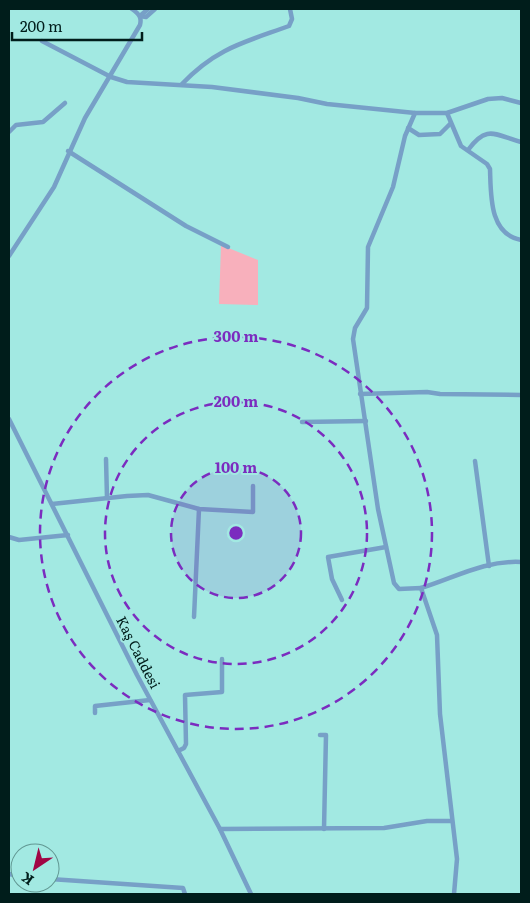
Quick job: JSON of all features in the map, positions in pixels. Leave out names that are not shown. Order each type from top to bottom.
[{"type":"street","points":[[132,9],[140,16],[146,17],[155,9]]},
{"type":"street","points":[[9,256],[54,187],[68,151],[140,25],[140,16],[148,9]]},
{"type":"street","points":[[182,84],[211,57],[242,42],[289,26],[292,19],[290,9]]},
{"type":"street","points":[[42,41],[111,77],[127,82],[182,84],[298,98],[327,104],[415,113],[447,113],[488,99],[502,98],[521,102]]},
{"type":"street","points":[[9,132],[16,125],[43,122],[65,103]]},
{"type":"street","points":[[402,112],[408,120],[408,128]]},
{"type":"street","points":[[415,113],[408,128],[393,187],[368,247],[367,308],[356,328],[353,339],[378,510],[394,583],[398,588],[421,588],[452,575],[489,566],[521,562]]},
{"type":"street","points":[[447,113],[450,124],[461,146],[487,164],[490,169],[496,222],[504,232],[521,240]]},
{"type":"street","points":[[408,128],[419,135],[440,134],[450,124]]},
{"type":"street","points":[[468,150],[478,137],[486,134],[495,133],[521,142]]},
{"type":"street","points":[[68,151],[186,226],[228,247]]},
{"type":"street","points":[[360,394],[427,392],[440,394],[521,395]]},
{"type":"street","name":"Kaş Caddesi","points":[[9,419],[150,700],[220,829],[251,894]]},
{"type":"street","points":[[302,422],[366,421]]},
{"type":"street","points":[[106,458],[106,498]]},
{"type":"street","points":[[475,461],[489,566]]},
{"type":"street","points":[[52,504],[148,496],[199,509],[253,512],[253,486]]},
{"type":"street","points":[[194,617],[199,509]]},
{"type":"street","points":[[9,537],[19,540],[68,535]]},
{"type":"street","points":[[342,600],[332,579],[328,556],[386,547]]},
{"type":"street","points":[[421,588],[437,635],[440,714],[457,859],[454,894]]},
{"type":"street","points":[[178,750],[184,748],[186,744],[185,695],[222,692],[222,659]]},
{"type":"street","points":[[95,713],[95,706],[150,700]]},
{"type":"street","points":[[320,735],[326,735],[324,829]]},
{"type":"street","points":[[220,829],[384,828],[427,821],[452,821]]},
{"type":"street","points":[[60,880],[183,888],[185,894]]},
{"type":"shaded area","points":[[221,245],[258,260],[258,305],[219,304]]}]
